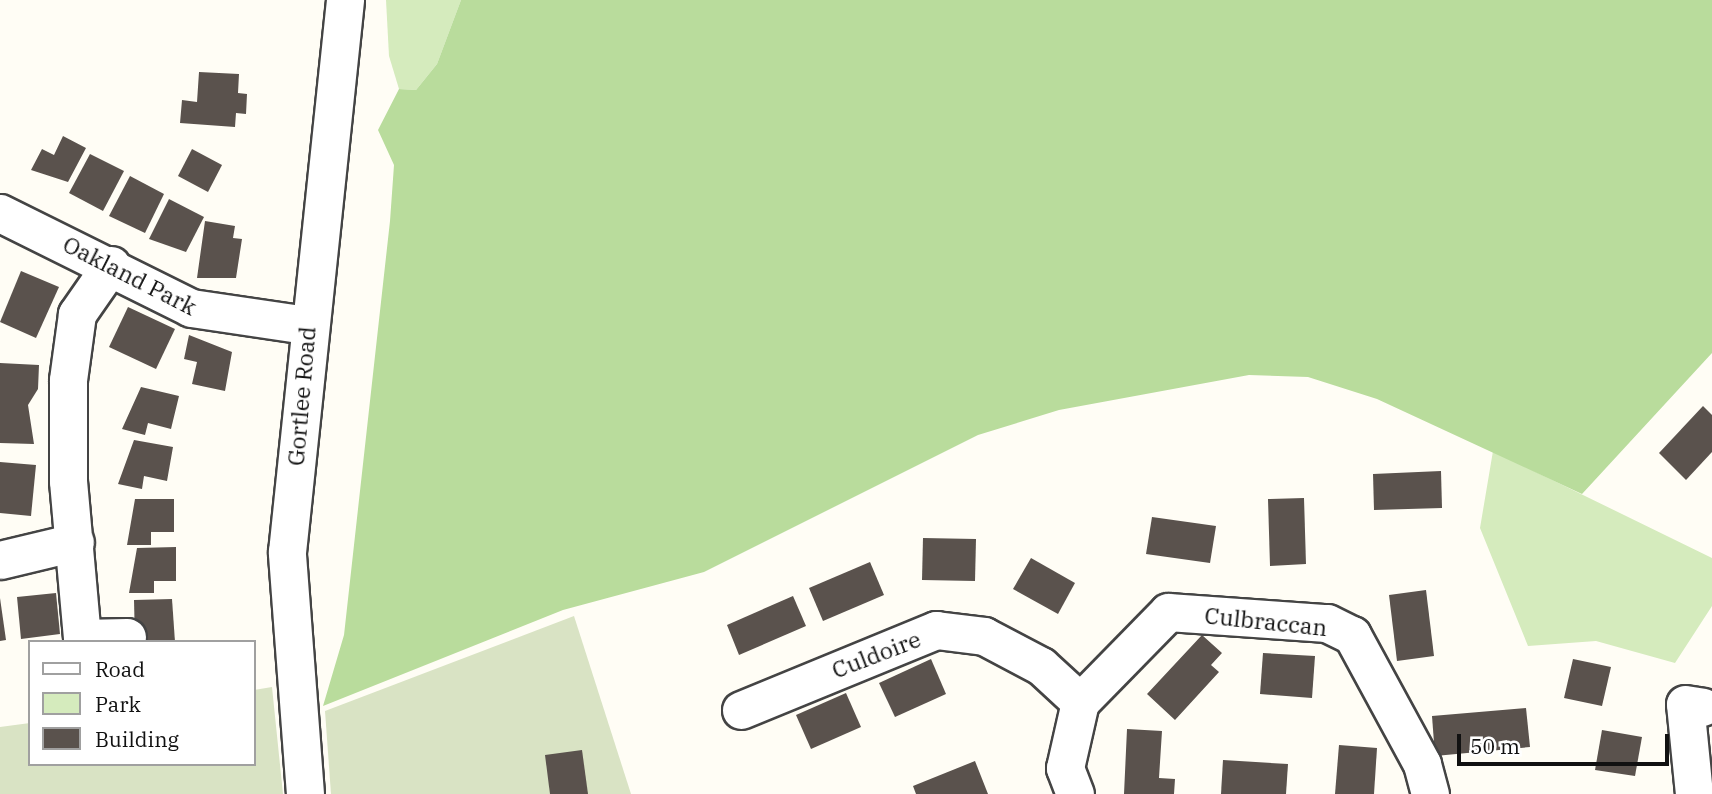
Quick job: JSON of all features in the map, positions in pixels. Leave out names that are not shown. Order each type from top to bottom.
[{"type":"street","name":"Gortlee Road","points":[[305,794],[287,552],[306,325],[345,0]]},
{"type":"street","name":"Oakland Park","points":[[0,212],[206,314],[306,325]]},
{"type":"street","points":[[111,265],[77,314],[68,380],[82,638],[127,637]]},
{"type":"street","points":[[0,560],[75,542]]},
{"type":"street","name":"Culbraccan","points":[[1080,702],[1168,612],[1327,624],[1352,635],[1422,764],[1430,794]]},
{"type":"street","name":"Culdoire","points":[[741,710],[936,631],[984,636],[1041,666],[1080,702]]},
{"type":"street","points":[[1075,794],[1065,768],[1080,702]]},
{"type":"street","points":[[1694,794],[1685,704],[1703,707]]},
{"type":"green space","points":[[386,0],[461,0],[437,64],[416,90],[399,89],[389,56]]},
{"type":"green space","points":[[461,0],[1712,0],[1712,353],[1582,494],[1377,399],[1308,377],[1249,375],[1059,410],[978,435],[704,572],[563,610],[323,706],[344,635],[390,221],[394,165],[378,130],[399,89],[416,90],[437,64]]},
{"type":"green space","points":[[1493,451],[1712,558],[1712,606],[1675,663],[1596,641],[1528,646],[1480,528]]},
{"type":"green space","points":[[574,616],[631,794],[331,794],[325,711]]},
{"type":"green space","points":[[272,687],[283,794],[0,794],[0,727],[28,723],[28,766],[256,766],[256,690]]},
{"type":"building","points":[[199,72],[239,74],[238,93],[247,94],[246,114],[236,113],[235,127],[180,123],[182,100],[197,102]]},
{"type":"building","points":[[63,136],[86,148],[68,182],[31,170],[42,149],[54,155]]},
{"type":"building","points":[[192,149],[222,165],[208,192],[178,176]]},
{"type":"building","points":[[90,154],[124,171],[103,211],[69,193]]},
{"type":"building","points":[[130,176],[164,194],[145,233],[109,216]]},
{"type":"building","points":[[169,199],[204,217],[186,252],[149,239]]},
{"type":"building","points":[[205,221],[235,226],[233,238],[242,239],[236,278],[197,278]]},
{"type":"building","points":[[21,271],[59,287],[36,338],[0,322]]},
{"type":"building","points":[[128,307],[175,329],[156,369],[109,347]]},
{"type":"building","points":[[189,335],[232,352],[225,391],[192,384],[197,362],[184,359]]},
{"type":"building","points":[[0,363],[39,365],[38,389],[28,405],[34,444],[0,443]]},
{"type":"building","points":[[141,387],[179,396],[171,429],[148,423],[145,435],[122,429]]},
{"type":"building","points":[[1703,406],[1712,415],[1712,452],[1686,480],[1659,453]]},
{"type":"building","points":[[134,440],[173,447],[167,481],[144,476],[142,489],[118,484]]},
{"type":"building","points":[[0,462],[36,465],[31,516],[0,513]]},
{"type":"building","points":[[1441,471],[1442,508],[1374,510],[1373,474]]},
{"type":"building","points":[[1304,498],[1306,564],[1270,566],[1268,499]]},
{"type":"building","points":[[135,499],[174,499],[174,532],[151,532],[151,545],[127,545]]},
{"type":"building","points":[[1152,517],[1216,526],[1210,563],[1146,554]]},
{"type":"building","points":[[923,538],[976,539],[975,581],[922,580]]},
{"type":"building","points":[[176,547],[176,581],[154,581],[154,593],[129,593],[137,548]]},
{"type":"building","points":[[1031,558],[1075,583],[1058,614],[1013,589]]},
{"type":"building","points":[[870,562],[884,595],[823,621],[809,588]]},
{"type":"building","points":[[1426,590],[1434,656],[1397,661],[1389,595]]},
{"type":"building","points":[[56,593],[60,634],[21,639],[17,597]]},
{"type":"building","points":[[793,596],[806,626],[739,655],[727,625]]},
{"type":"building","points":[[0,598],[6,640],[0,641]]},
{"type":"building","points":[[172,599],[175,640],[135,640],[134,600]]},
{"type":"building","points":[[1202,635],[1222,653],[1211,665],[1219,672],[1175,720],[1147,694]]},
{"type":"building","points":[[1263,653],[1315,656],[1312,698],[1260,694]]},
{"type":"building","points":[[931,659],[946,694],[895,717],[879,683]]},
{"type":"building","points":[[1573,659],[1611,667],[1602,706],[1564,698]]},
{"type":"building","points":[[846,693],[861,727],[811,749],[796,715]]},
{"type":"building","points":[[1526,708],[1530,747],[1435,756],[1432,716]]},
{"type":"building","points":[[1127,729],[1162,731],[1159,778],[1175,779],[1174,794],[1124,794]]},
{"type":"building","points":[[1602,730],[1642,737],[1635,776],[1595,770]]},
{"type":"building","points":[[1339,745],[1377,748],[1374,794],[1335,794]]},
{"type":"building","points":[[582,750],[588,794],[550,794],[545,755]]},
{"type":"building","points":[[1223,760],[1288,764],[1286,794],[1221,794]]},
{"type":"building","points":[[975,761],[988,794],[916,794],[913,786]]}]
